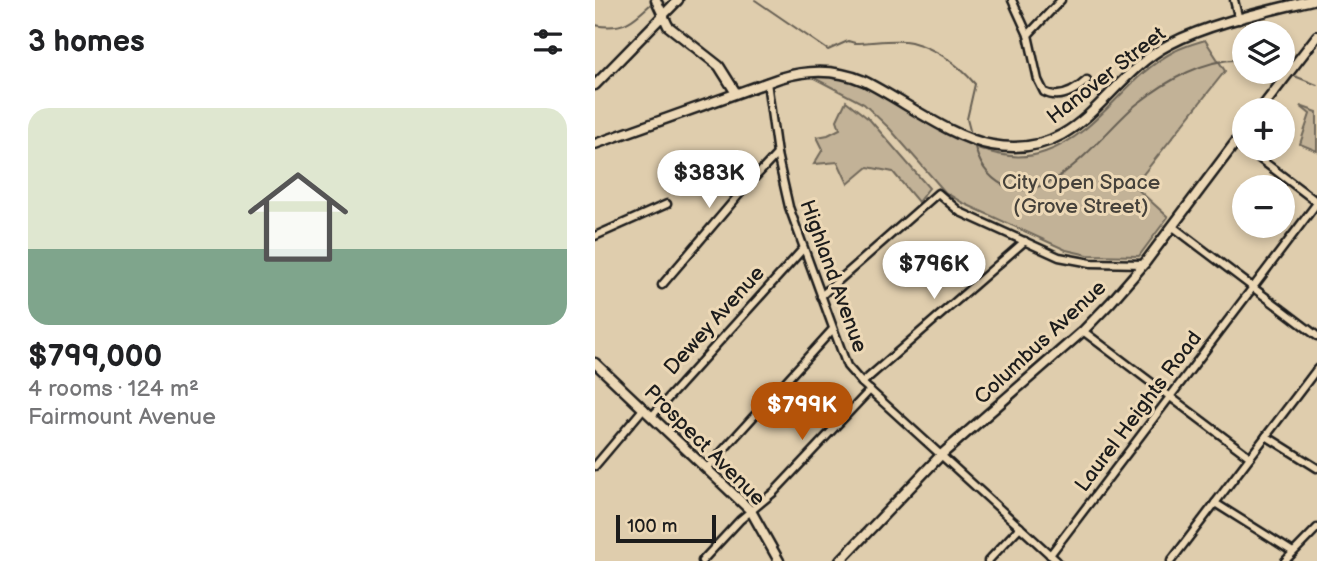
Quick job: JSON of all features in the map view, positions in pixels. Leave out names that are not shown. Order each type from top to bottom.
[{"type":"street","points":[[1012,0],[1028,35],[1038,80],[1044,92],[1063,94],[1077,89],[1087,80]]},
{"type":"street","points":[[1028,35],[1061,0]]},
{"type":"street","points":[[1234,0],[1239,20]]},
{"type":"street","name":"Hanover Street","points":[[595,144],[767,82],[808,71],[837,72],[851,76],[878,88],[965,137],[991,145],[1020,147],[1058,137],[1081,122],[1146,61],[1167,46],[1239,20],[1312,0]]},
{"type":"street","points":[[595,85],[675,2]]},
{"type":"street","points":[[657,3],[662,16],[672,29],[719,66],[736,93]]},
{"type":"street","points":[[1269,98],[1317,36]]},
{"type":"street","name":"Highland Avenue","points":[[767,82],[784,190],[847,366],[862,383],[1057,561]]},
{"type":"street","name":"Columbus Avenue","points":[[840,561],[941,455],[1083,331],[1111,302],[1144,264],[1232,148]]},
{"type":"street","points":[[662,285],[777,154]]},
{"type":"street","points":[[1262,161],[1317,203]]},
{"type":"street","points":[[821,296],[938,193],[960,212],[1059,257],[1075,261],[1144,264]]},
{"type":"street","name":"Laurel Heights Road","points":[[1050,555],[1317,203]]},
{"type":"street","points":[[595,236],[667,204]]},
{"type":"street","points":[[1172,226],[1317,336]]},
{"type":"street","points":[[862,383],[1025,241]]},
{"type":"street","name":"Dewey Avenue","points":[[652,416],[803,249]]},
{"type":"street","points":[[707,468],[833,329]]},
{"type":"street","points":[[1083,331],[1250,457]]},
{"type":"street","name":"Prospect Avenue","points":[[595,363],[751,511],[779,561]]},
{"type":"street","points":[[1171,561],[1317,369]]},
{"type":"street","points":[[702,561],[740,520],[774,492],[870,390]]},
{"type":"street","points":[[595,466],[644,408]]},
{"type":"street","points":[[1266,436],[1317,468]]},
{"type":"street","points":[[1215,503],[1293,552]]},
{"type":"street","points":[[988,561],[1020,527]]},
{"type":"street","points":[[1285,561],[1317,528]]},
{"type":"green space","name":"City Open Space (Grove Street)","points":[[1205,40],[1225,71],[1134,186],[1168,217],[1139,256],[1088,255],[1066,250],[963,203],[945,192],[890,129],[864,104],[814,78],[813,73],[860,82],[882,92],[972,146],[996,154],[1020,156],[1045,152],[1064,143],[1081,132],[1157,62],[1178,49]]},
{"type":"green space","points":[[846,101],[870,120],[929,188],[918,202],[893,172],[868,167],[848,184],[838,162],[814,164],[823,149],[817,137],[840,129],[837,120]]},
{"type":"green space","points":[[1300,106],[1317,112],[1317,151],[1300,144],[1310,114]]},
{"type":"waterway","points":[[755,0],[828,50],[848,41],[905,41],[930,49],[946,58],[975,84],[967,119],[971,134]]},
{"type":"waterway","points":[[595,25],[621,25],[640,14],[654,1]]},
{"type":"waterway","points":[[974,143],[984,168],[1003,185],[1021,190],[1040,186],[1058,177],[1076,163],[1137,104],[1161,87],[1187,72],[1216,62],[1232,60]]},
{"type":"waterway","points":[[1295,76],[1317,85]]}]
